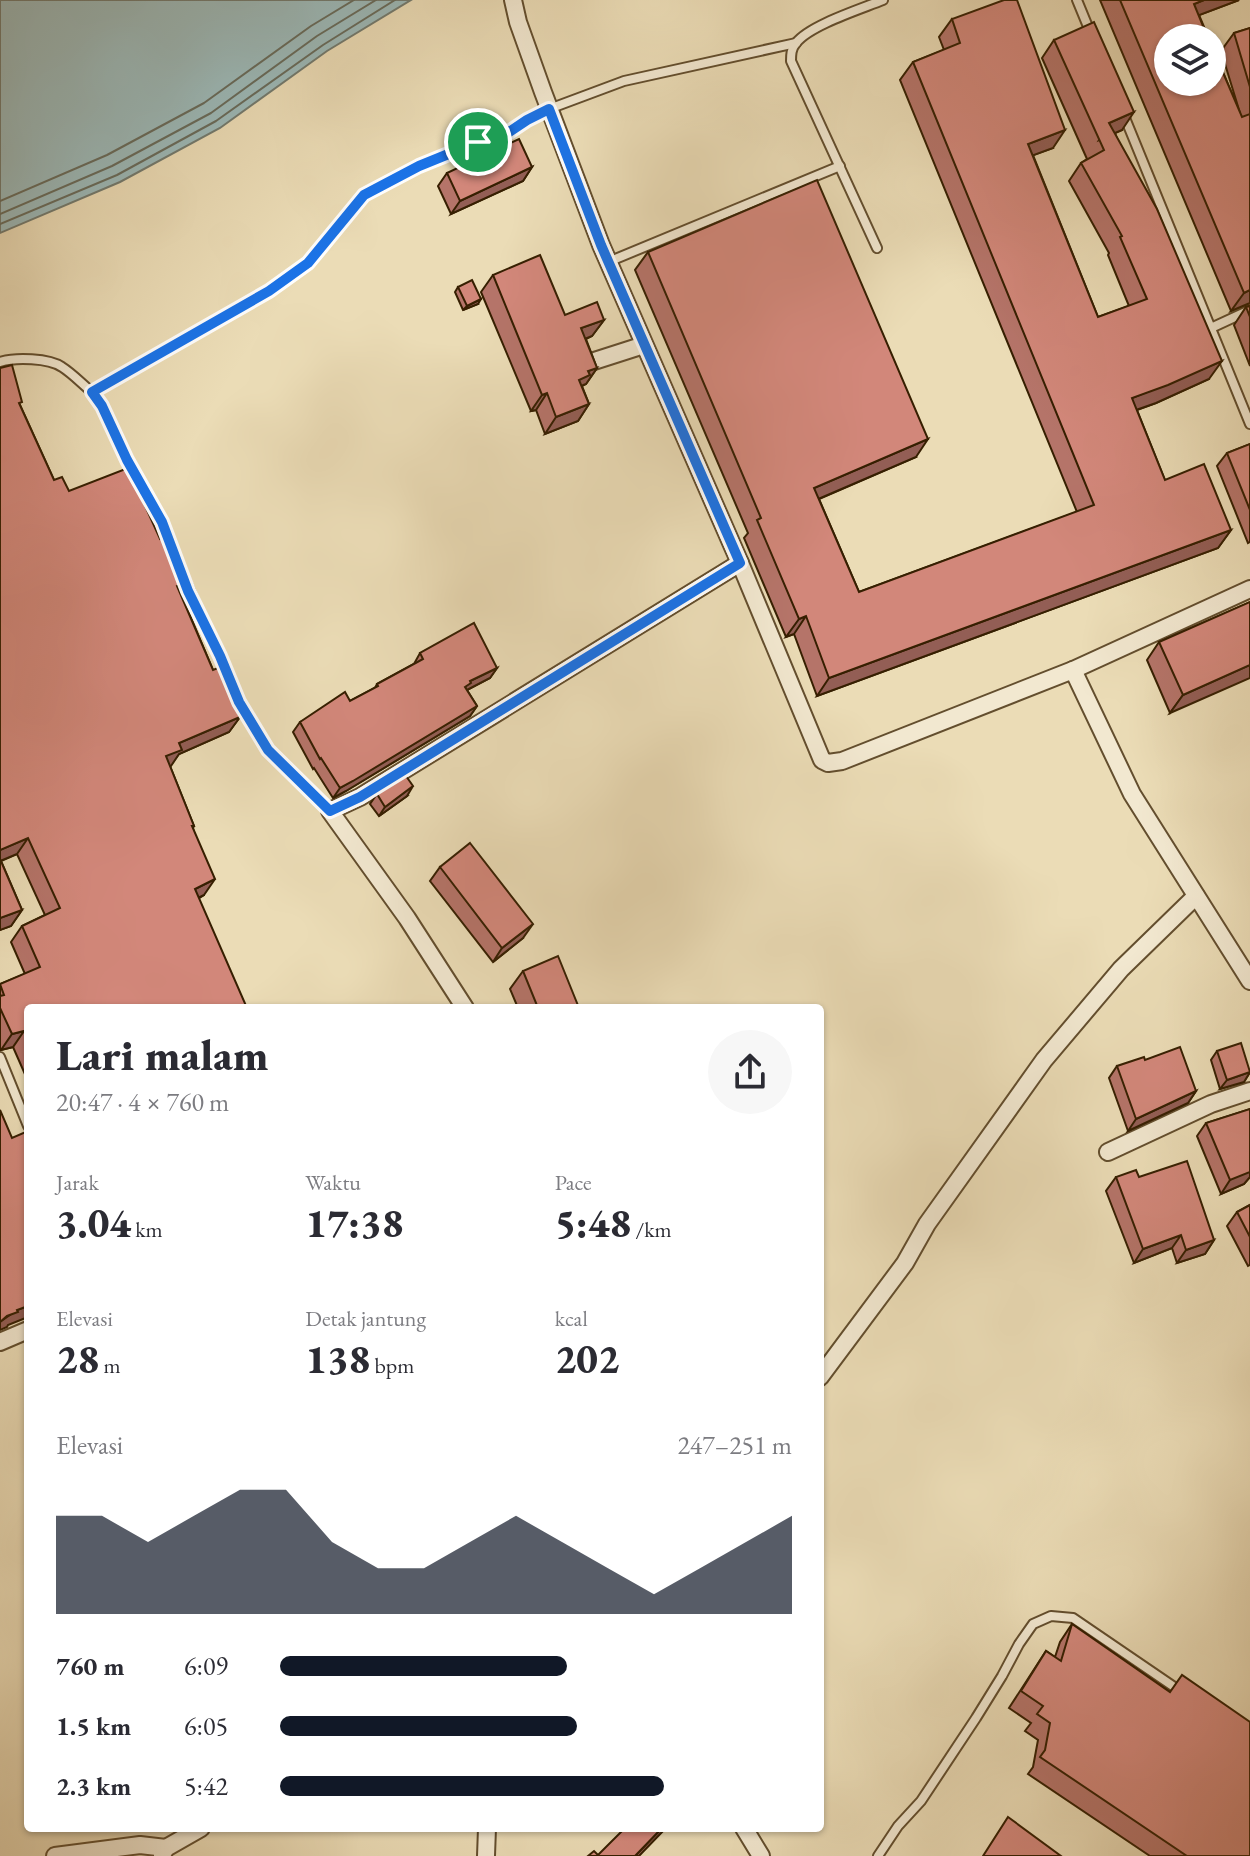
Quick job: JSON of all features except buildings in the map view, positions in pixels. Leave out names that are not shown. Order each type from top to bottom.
[{"type":"street","points":[[513,0],[549,109],[608,262],[740,563],[822,760],[828,763],[842,761],[1073,670],[1250,589]]},
{"type":"street","points":[[591,362],[644,345]]},
{"type":"street","points":[[462,1004],[407,918],[330,811],[360,797],[740,563]]},
{"type":"street","points":[[1073,670],[1132,794],[1250,981]]},
{"type":"street","points":[[824,1372],[905,1263],[927,1224],[1044,1060],[1121,969],[1196,896]]},
{"type":"street","points":[[1108,1152],[1211,1104],[1250,1091]]},
{"type":"street","points":[[0,1342],[24,1332]]},
{"type":"street","points":[[55,1856],[140,1845],[164,1852],[195,1832]]},
{"type":"street","points":[[486,1856],[487,1832]]},
{"type":"street","points":[[746,1832],[761,1856]]},
{"type":"lane","points":[[877,248],[791,61],[791,51],[805,35],[883,0]]},
{"type":"lane","points":[[1077,0],[1094,43]]},
{"type":"lane","points":[[92,392],[269,291],[308,263],[364,195],[419,166],[509,132],[549,109],[624,81],[796,43]]},
{"type":"lane","points":[[1118,100],[1250,424]]},
{"type":"lane","points":[[608,262],[840,166]]},
{"type":"lane","points":[[1211,328],[1250,310]]},
{"type":"lane","points":[[0,362],[9,359],[33,360],[60,365],[92,392],[162,522],[188,591],[239,702],[268,750],[330,811]]},
{"type":"lane","points":[[0,1057],[24,1116]]},
{"type":"lane","points":[[878,1856],[898,1826],[921,1801],[1033,1624],[1051,1616],[1073,1618],[1187,1695]]},
{"type":"water","points":[[0,0],[411,0],[327,51],[220,128],[120,182],[0,233]]},
{"type":"route","points":[[549,109],[601,245],[740,563],[415,764],[330,811],[268,750],[239,702],[188,591],[162,522],[92,392],[292,275],[308,263],[364,195],[419,166],[478,142],[509,132],[549,109]]}]
